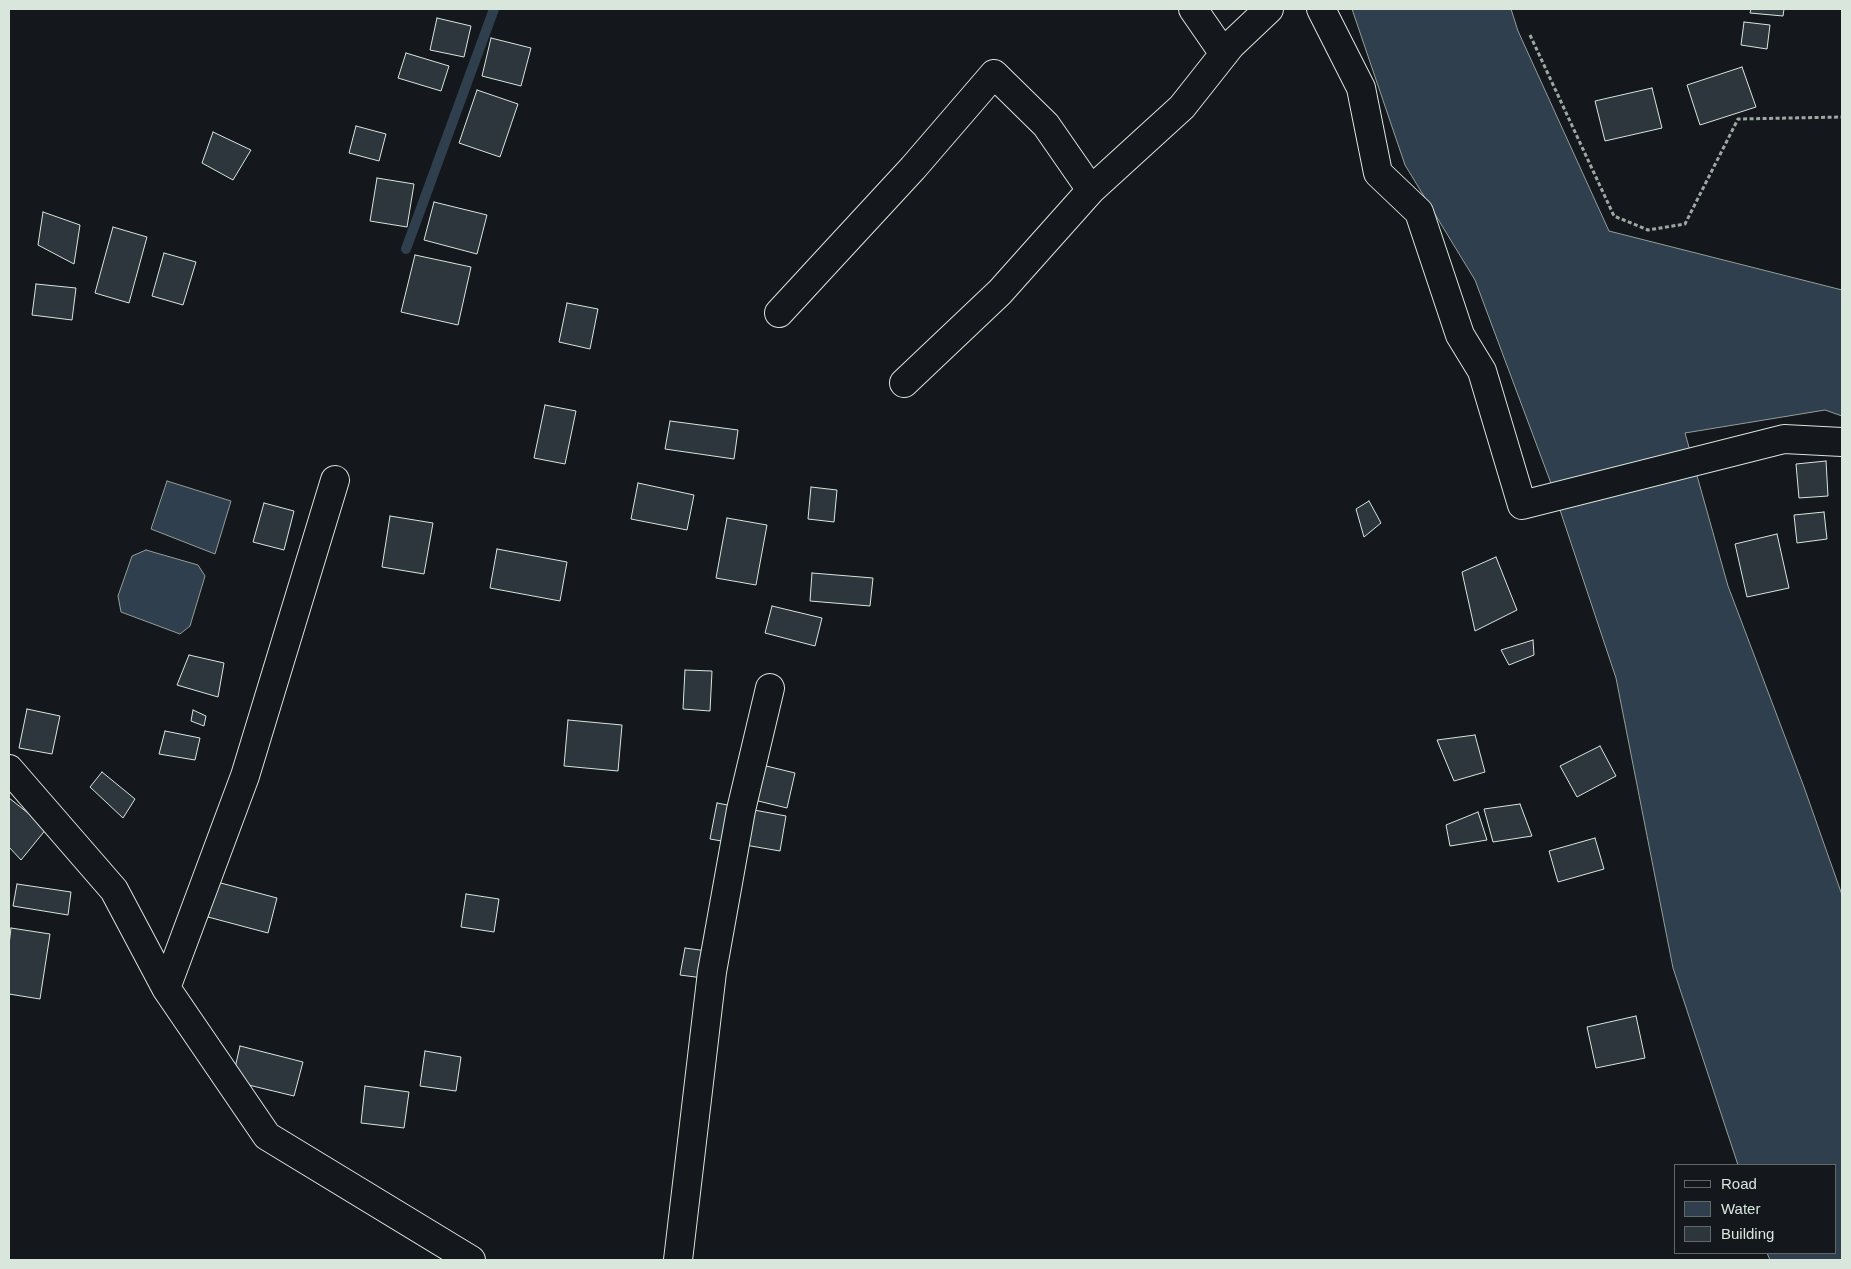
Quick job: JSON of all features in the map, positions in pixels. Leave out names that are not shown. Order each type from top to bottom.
[{"type":"street","points":[[1193,9],[1224,54]]},
{"type":"street","points":[[904,383],[1000,292],[1091,190],[1182,107],[1224,54],[1269,9]]},
{"type":"street","points":[[1321,9],[1361,88],[1378,173],[1419,212],[1460,334],[1482,371],[1522,506],[1784,439],[1842,442]]},
{"type":"street","points":[[779,313],[906,175],[994,74],[1046,125],[1091,190]]},
{"type":"street","points":[[166,988],[245,776],[335,480]]},
{"type":"street","points":[[678,1260],[712,972],[741,810],[770,688]]},
{"type":"street","points":[[9,769],[114,890],[166,988],[267,1136],[471,1260]]},
{"type":"path","points":[[1530,35],[1614,216],[1648,230],[1685,224],[1738,119],[1842,117]]},
{"type":"water","points":[[1352,9],[1511,9],[1518,31],[1609,231],[1842,290],[1842,416],[1825,410],[1685,433],[1728,586],[1804,787],[1842,895],[1842,1260],[1770,1260],[1767,1254],[1836,1254],[1836,1164],[1738,1164],[1673,968],[1616,678],[1552,486],[1475,280],[1405,165]]},
{"type":"water","points":[[167,481],[231,501],[215,554],[151,529]]},
{"type":"water","points":[[146,550],[198,565],[205,576],[190,626],[180,634],[121,612],[118,596],[132,556]]},
{"type":"building","points":[[1751,9],[1784,9],[1783,16],[1750,13]]},
{"type":"building","points":[[437,18],[471,26],[464,57],[430,50]]},
{"type":"building","points":[[1744,22],[1770,25],[1767,49],[1741,45]]},
{"type":"building","points":[[491,38],[531,48],[521,86],[482,76]]},
{"type":"building","points":[[406,53],[449,66],[441,91],[398,78]]},
{"type":"building","points":[[1742,67],[1756,107],[1700,125],[1687,85]]},
{"type":"building","points":[[1652,88],[1662,128],[1605,141],[1595,101]]},
{"type":"building","points":[[477,90],[518,104],[500,157],[459,143]]},
{"type":"building","points":[[356,126],[386,134],[379,161],[349,153]]},
{"type":"building","points":[[213,132],[251,150],[233,180],[202,163]]},
{"type":"building","points":[[377,178],[414,184],[407,227],[370,221]]},
{"type":"building","points":[[434,202],[487,215],[477,254],[424,240]]},
{"type":"building","points":[[43,212],[80,225],[74,264],[38,245]]},
{"type":"building","points":[[113,227],[147,237],[129,303],[95,293]]},
{"type":"building","points":[[164,253],[196,262],[183,305],[152,296]]},
{"type":"building","points":[[415,255],[471,267],[458,325],[401,312]]},
{"type":"building","points":[[36,284],[76,288],[72,320],[32,315]]},
{"type":"building","points":[[567,303],[598,309],[590,349],[559,342]]},
{"type":"building","points":[[545,405],[576,411],[565,464],[534,458]]},
{"type":"building","points":[[670,421],[738,430],[734,459],[665,449]]},
{"type":"building","points":[[1826,461],[1828,496],[1799,498],[1796,464]]},
{"type":"building","points":[[638,483],[694,495],[687,530],[631,519]]},
{"type":"building","points":[[811,487],[837,490],[834,522],[808,519]]},
{"type":"building","points":[[1369,501],[1381,523],[1364,537],[1356,509]]},
{"type":"building","points":[[264,503],[294,511],[284,550],[253,542]]},
{"type":"building","points":[[1824,512],[1827,539],[1797,543],[1794,515]]},
{"type":"building","points":[[390,516],[433,523],[424,574],[382,567]]},
{"type":"building","points":[[727,518],[767,525],[756,585],[716,578]]},
{"type":"building","points":[[1777,534],[1789,588],[1747,597],[1735,544]]},
{"type":"building","points":[[497,549],[567,562],[560,601],[490,588]]},
{"type":"building","points":[[1496,557],[1517,610],[1475,631],[1462,572]]},
{"type":"building","points":[[812,573],[873,578],[870,606],[810,601]]},
{"type":"building","points":[[772,606],[822,618],[815,646],[765,633]]},
{"type":"building","points":[[1533,640],[1534,655],[1509,665],[1501,650]]},
{"type":"building","points":[[189,655],[224,663],[218,697],[177,685]]},
{"type":"building","points":[[685,670],[712,671],[710,711],[683,709]]},
{"type":"building","points":[[27,709],[60,716],[52,754],[19,748]]},
{"type":"building","points":[[193,710],[206,716],[204,726],[191,721]]},
{"type":"building","points":[[568,720],[622,725],[618,771],[564,766]]},
{"type":"building","points":[[165,731],[200,738],[195,760],[159,754]]},
{"type":"building","points":[[1475,735],[1485,772],[1454,781],[1437,740]]},
{"type":"building","points":[[1600,746],[1616,776],[1577,797],[1560,766]]},
{"type":"building","points":[[758,764],[795,773],[787,808],[750,799]]},
{"type":"building","points":[[102,772],[135,799],[123,818],[90,787]]},
{"type":"building","points":[[9,798],[47,828],[21,860],[9,847]]},
{"type":"building","points":[[717,803],[786,816],[780,851],[710,839]]},
{"type":"building","points":[[1520,804],[1532,836],[1493,842],[1484,809]]},
{"type":"building","points":[[1478,812],[1487,840],[1450,846],[1446,825]]},
{"type":"building","points":[[1595,838],[1604,869],[1558,882],[1549,851]]},
{"type":"building","points":[[217,882],[277,898],[268,933],[208,917]]},
{"type":"building","points":[[17,884],[71,892],[68,915],[13,906]]},
{"type":"building","points":[[466,894],[499,899],[494,932],[461,927]]},
{"type":"building","points":[[11,928],[50,934],[40,999],[9,994]]},
{"type":"building","points":[[685,948],[707,951],[703,978],[680,975]]},
{"type":"building","points":[[1636,1016],[1645,1058],[1596,1068],[1587,1027]]},
{"type":"building","points":[[240,1046],[303,1062],[294,1096],[232,1081]]},
{"type":"building","points":[[425,1051],[461,1057],[456,1091],[420,1086]]},
{"type":"building","points":[[365,1086],[409,1092],[404,1128],[361,1123]]},
{"type":"waterway","points":[[406,249],[494,9]]}]
